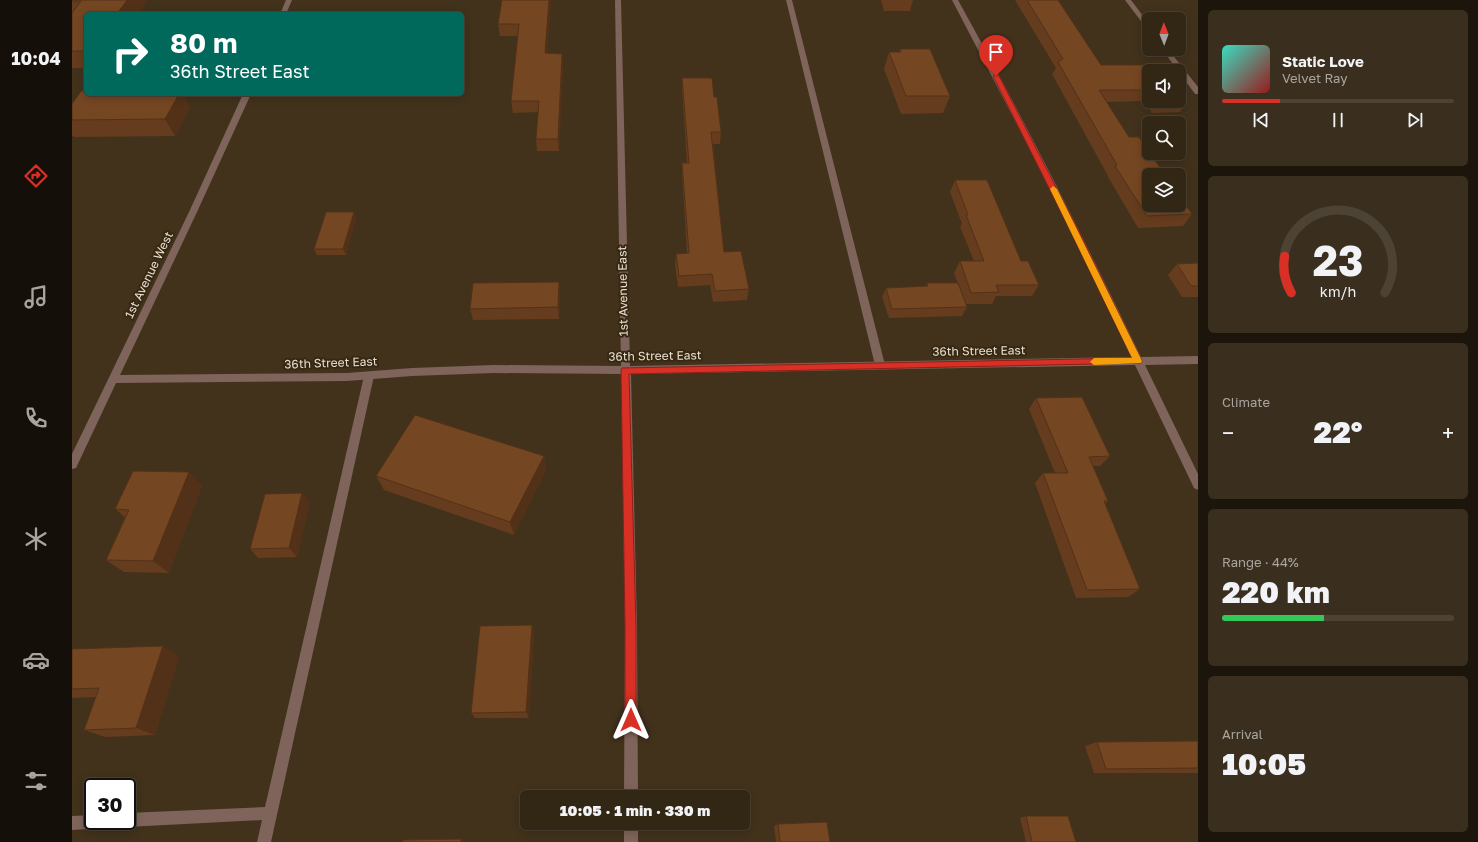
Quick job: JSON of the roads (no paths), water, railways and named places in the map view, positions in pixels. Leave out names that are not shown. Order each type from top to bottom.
[{"type":"street","points":[[284,12],[289,0]]},
{"type":"street","name":"1st Avenue East","points":[[618,0],[630,619],[631,790]]},
{"type":"street","points":[[789,0],[880,366]]},
{"type":"street","points":[[955,0],[982,48],[1060,202],[1198,485]]},
{"type":"street","points":[[1128,0],[1142,19]]},
{"type":"street","points":[[1170,56],[1198,92]]},
{"type":"street","name":"1st Avenue West","points":[[72,465],[193,212],[246,96]]},
{"type":"street","name":"36th Street East","points":[[113,379],[369,376],[493,369],[625,370],[1198,360]]},
{"type":"street","points":[[264,842],[369,376]]},
{"type":"street","points":[[136,820],[271,813]]},
{"type":"street","points":[[72,823],[84,822]]},
{"type":"street","points":[[631,830],[631,842]]}]
